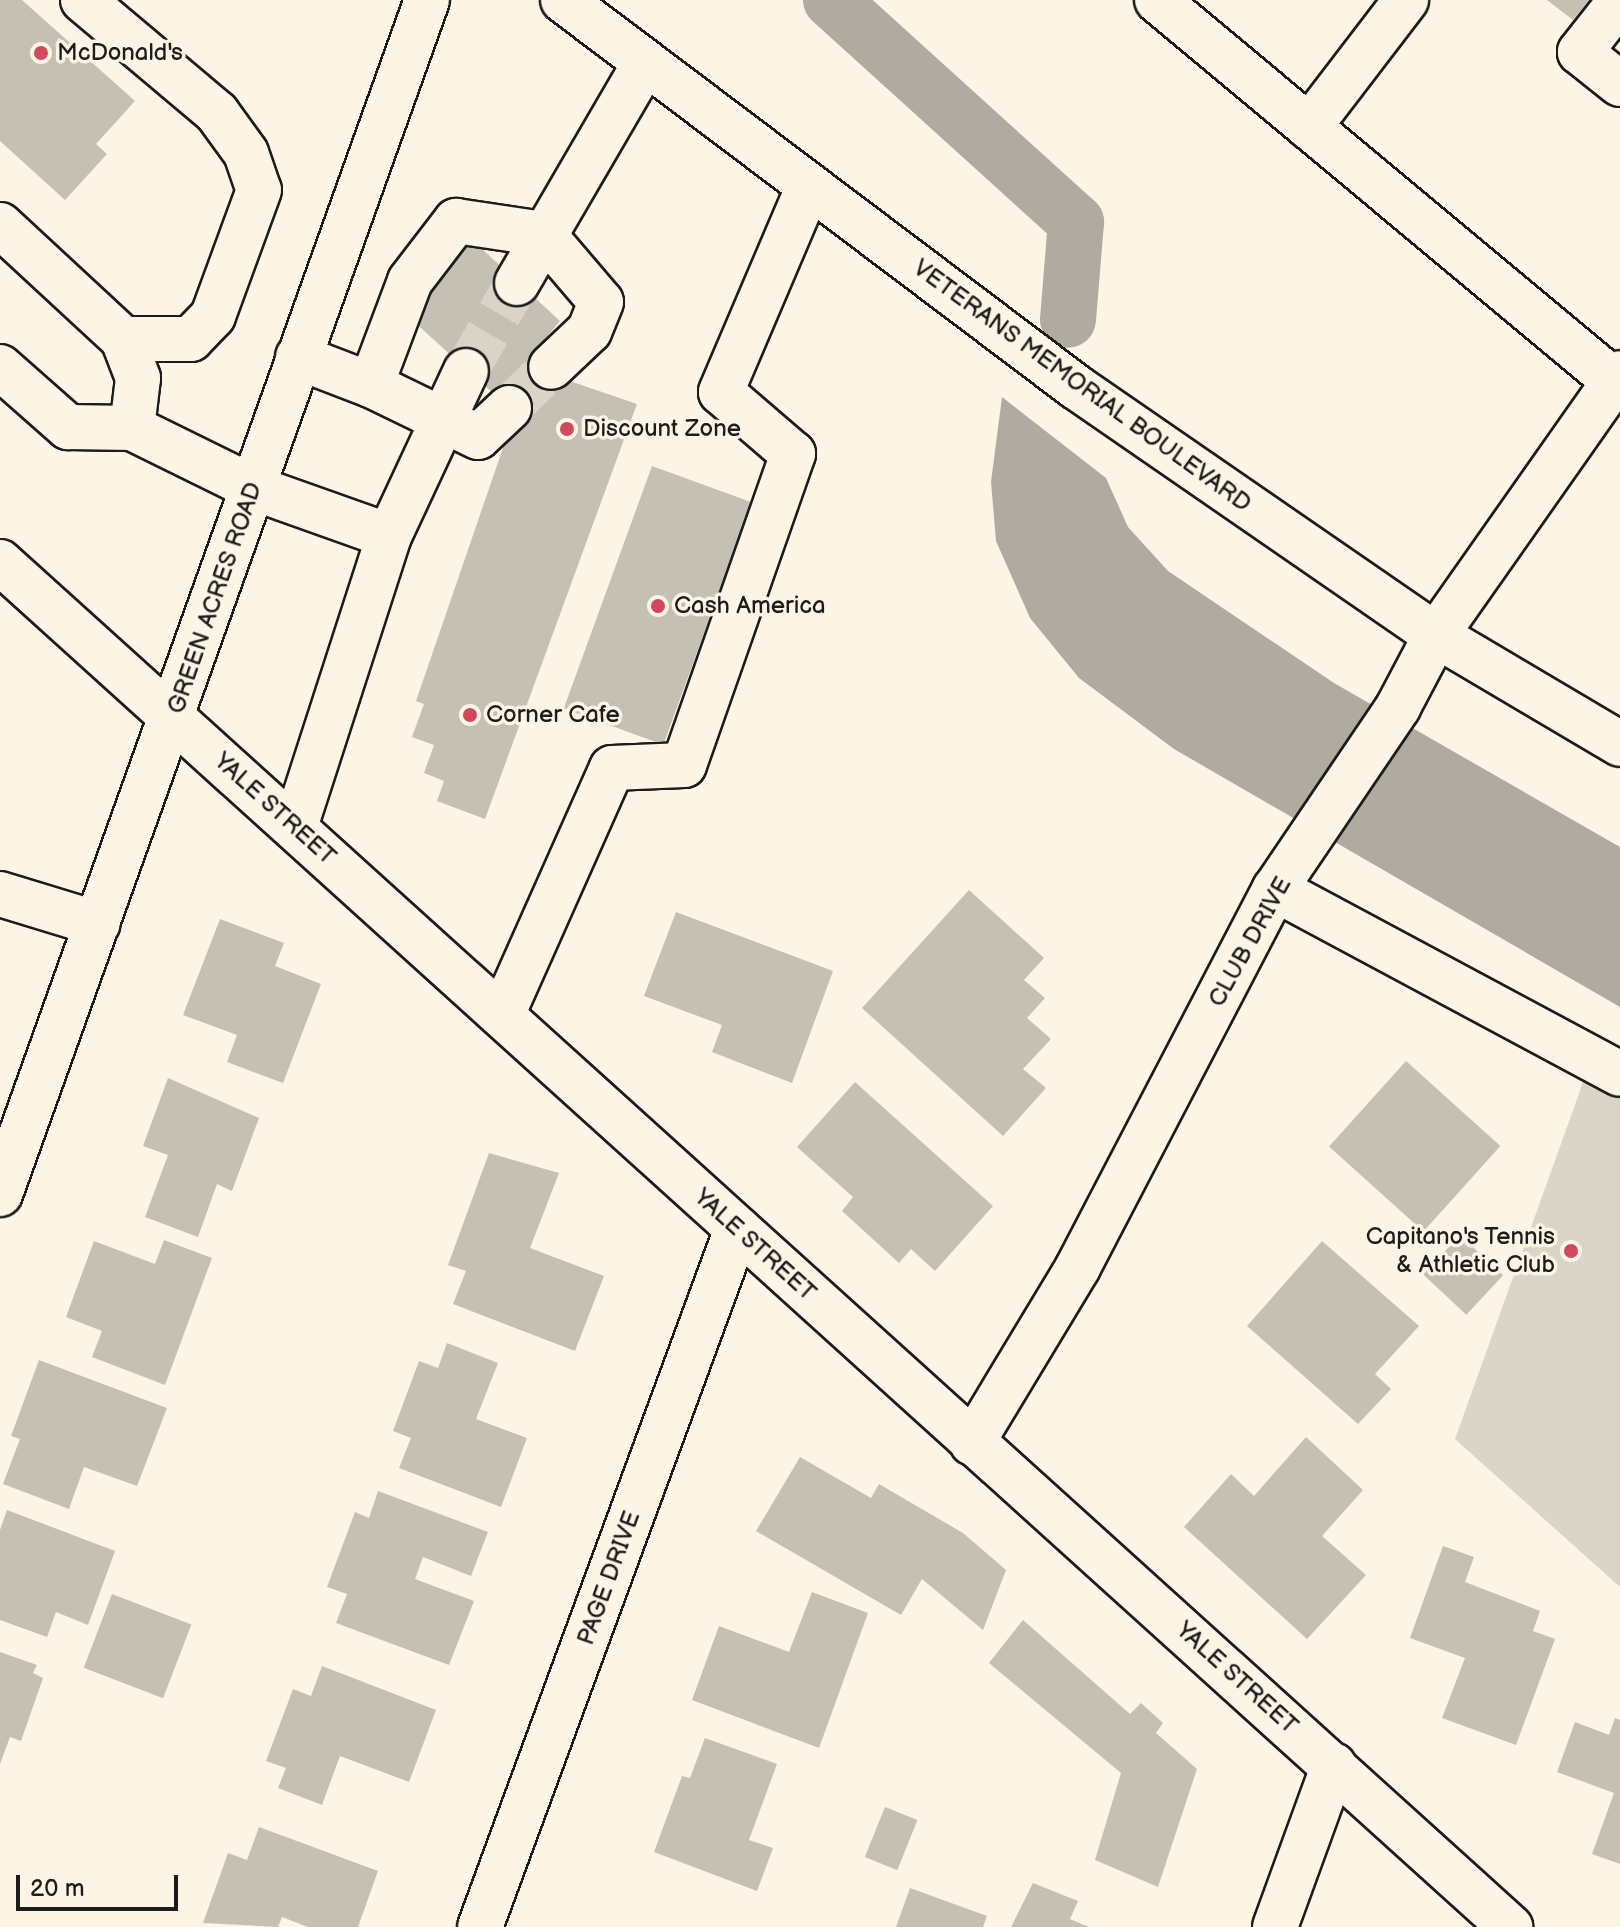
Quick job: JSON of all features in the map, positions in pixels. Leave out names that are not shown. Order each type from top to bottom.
[{"type":"street","points":[[83,0],[217,113],[246,153],[259,190],[213,316],[191,339],[123,339]]},
{"type":"street","name":"GREEN ACRES ROAD","points":[[1,1191],[174,717],[298,357],[427,0]]},
{"type":"street","name":"VETERANS MEMORIAL BOULEVARD","points":[[563,0],[1076,387],[1436,635],[1620,744]]},
{"type":"street","points":[[1157,0],[1617,380]]},
{"type":"street","points":[[1309,127],[1406,0]]},
{"type":"street","points":[[1620,1],[1580,52],[1620,84]]},
{"type":"street","points":[[517,283],[645,63]]},
{"type":"street","points":[[502,1015],[612,768],[684,765],[793,454],[721,392],[809,186]]},
{"type":"street","points":[[371,385],[410,281],[456,221],[543,234],[601,302],[589,331],[551,367]]},
{"type":"street","points":[[0,225],[123,339],[138,378],[132,428]]},
{"type":"street","points":[[298,357],[371,385],[478,437],[509,408]]},
{"type":"street","points":[[0,367],[68,427],[132,428],[254,488],[389,536]]},
{"type":"street","points":[[295,827],[389,536],[440,417],[466,371]]},
{"type":"street","name":"CLUB DRIVE","points":[[972,1443],[1078,1267],[1275,889],[1311,841],[1398,707],[1436,635],[1617,380]]},
{"type":"street","name":"YALE STREET","points":[[0,562],[1510,1927]]},
{"type":"street","points":[[1275,889],[1620,1074]]},
{"type":"street","points":[[0,894],[98,924]]},
{"type":"street","name":"PAGE DRIVE","points":[[480,1927],[737,1229]]},
{"type":"street","points":[[1275,1927],[1334,1765]]},
{"type":"shaded area","points":[[1002,397],[1106,478],[1128,527],[1168,571],[1334,683],[1620,847],[1620,1007],[1174,749],[1079,678],[1030,618],[996,541],[991,482]]},
{"type":"shaded area","name":"Capitano's Tennis & Athletic Club","points":[[1595,1049],[1620,1063],[1620,1587],[1455,1439]]},
{"type":"building","name":"McDonald's","points":[[0,0],[22,0],[135,101],[96,144],[107,154],[65,200],[0,141]]},
{"type":"building","points":[[1547,0],[1589,0],[1573,20]]},
{"type":"building","points":[[469,237],[560,321],[534,352],[564,379],[637,404],[485,819],[437,801],[444,781],[424,773],[434,745],[412,737],[424,704],[416,701],[515,413],[402,311]]},
{"type":"building","name":"Cash America","points":[[652,466],[752,502],[663,745],[564,708]]},
{"type":"building","points":[[969,890],[1044,958],[1024,980],[1045,998],[1027,1018],[1051,1039],[1023,1069],[1046,1088],[1003,1136],[862,1008]]},
{"type":"building","points":[[676,912],[833,971],[792,1083],[712,1052],[722,1025],[644,996]]},
{"type":"building","points":[[220,919],[284,943],[275,966],[321,984],[283,1083],[227,1062],[237,1035],[183,1015]]},
{"type":"building","points":[[1406,1061],[1500,1146],[1423,1231],[1329,1146]]},
{"type":"building","points":[[168,1078],[259,1118],[232,1191],[217,1184],[198,1237],[145,1217],[168,1155],[143,1146]]},
{"type":"building","points":[[855,1082],[993,1206],[935,1271],[911,1249],[899,1263],[842,1211],[853,1197],[797,1147]]},
{"type":"building","points":[[489,1153],[559,1173],[530,1248],[604,1276],[575,1351],[453,1304],[466,1271],[448,1265]]},
{"type":"building","points":[[1460,1235],[1503,1275],[1466,1315],[1423,1274]]},
{"type":"building","points":[[164,1240],[212,1258],[165,1385],[92,1357],[102,1331],[66,1317],[94,1241],[155,1264]]},
{"type":"building","points":[[1322,1241],[1419,1326],[1375,1374],[1391,1389],[1358,1424],[1247,1326]]},
{"type":"building","points":[[447,1343],[498,1363],[476,1419],[527,1438],[501,1507],[399,1468],[411,1438],[393,1431],[419,1361],[438,1368]]},
{"type":"building","points":[[39,1360],[167,1408],[137,1486],[84,1467],[69,1509],[3,1484],[20,1439],[11,1436]]},
{"type":"building","points":[[1306,1437],[1363,1490],[1322,1536],[1366,1575],[1307,1639],[1184,1527],[1231,1474],[1254,1496]]},
{"type":"building","points":[[800,1457],[871,1498],[879,1484],[963,1533],[1006,1570],[983,1630],[922,1579],[901,1615],[756,1531]]},
{"type":"building","points":[[378,1491],[488,1532],[471,1576],[423,1557],[415,1579],[474,1601],[449,1665],[336,1623],[347,1594],[327,1587],[355,1512],[369,1518]]},
{"type":"building","points":[[7,1510],[115,1551],[88,1625],[56,1612],[47,1637],[0,1620],[0,1530]]},
{"type":"building","points":[[1443,1546],[1474,1557],[1465,1582],[1540,1611],[1533,1631],[1555,1639],[1516,1745],[1442,1718],[1465,1658],[1410,1638]]},
{"type":"building","points":[[812,1592],[868,1613],[819,1748],[692,1700],[719,1626],[789,1652]]},
{"type":"building","points":[[112,1594],[191,1624],[163,1698],[84,1668]]},
{"type":"building","points":[[1023,1620],[1130,1714],[1141,1703],[1163,1723],[1156,1733],[1197,1769],[1158,1887],[1095,1860],[1121,1773],[989,1663]]},
{"type":"building","points":[[0,1652],[37,1665],[33,1673],[43,1678],[21,1741],[10,1737],[0,1764]]},
{"type":"building","points":[[322,1666],[436,1710],[409,1782],[340,1756],[322,1805],[278,1788],[286,1768],[266,1761],[293,1689],[311,1696]]},
{"type":"building","points":[[1615,1718],[1620,1720],[1620,1864],[1592,1854],[1614,1793],[1557,1772],[1575,1722],[1609,1735]]},
{"type":"building","points":[[705,1738],[777,1764],[749,1840],[773,1848],[757,1891],[654,1852],[682,1776],[690,1778]]},
{"type":"building","points":[[885,1807],[917,1820],[897,1870],[865,1857]]},
{"type":"building","points":[[259,1827],[378,1871],[358,1927],[308,1927],[282,1917],[278,1927],[203,1923],[228,1853],[247,1860]]},
{"type":"building","points":[[1033,1883],[1078,1901],[1070,1919],[1089,1927],[1011,1927]]},
{"type":"building","points":[[910,1888],[987,1916],[983,1927],[896,1927]]},
{"type":"waterway","points":[[831,0],[1076,222],[1068,320]]},
{"type":"tunnel","points":[[466,371],[517,283]]},
{"type":"tunnel","points":[[509,408],[551,367]]},
{"type":"place","name":"McDonald's","points":[[41,53]]},
{"type":"place","name":"Discount Zone","points":[[567,429]]},
{"type":"place","name":"Cash America","points":[[658,606]]},
{"type":"place","name":"Corner Cafe","points":[[470,715]]},
{"type":"place","name":"Capitano's Tennis & Athletic Club","points":[[1571,1251]]}]
